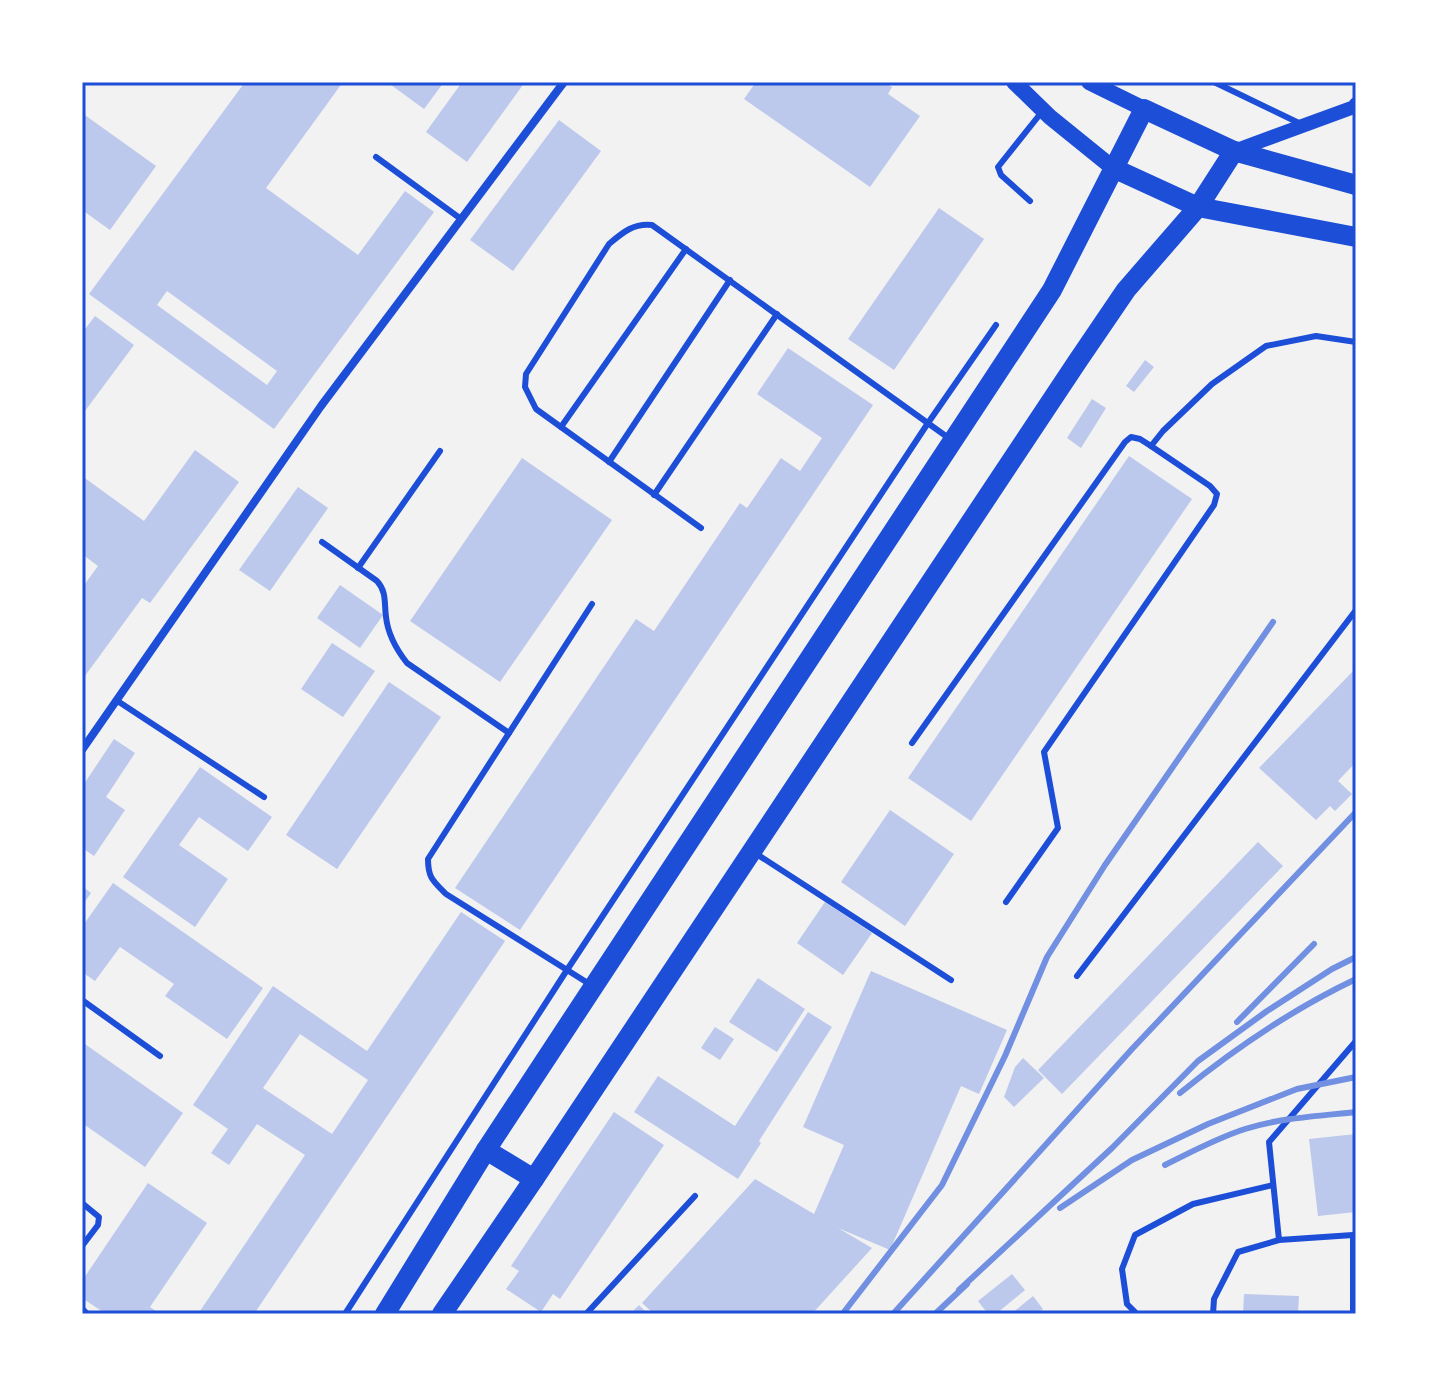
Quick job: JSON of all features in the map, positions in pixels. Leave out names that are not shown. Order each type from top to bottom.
[{"type":"main road","points":[[1014,82],[1113,168],[1198,207],[1356,237]]},
{"type":"main road","points":[[1089,82],[1113,87],[1144,109],[1234,151],[1356,185]]},
{"type":"main road","points":[[385,1314],[486,1150],[1052,290],[1144,109]]},
{"type":"main road","points":[[442,1314],[1126,290],[1198,207],[1234,151]]},
{"type":"main road","points":[[486,1150],[534,1179]]},
{"type":"street","points":[[82,750],[321,406],[564,82]]},
{"type":"street","points":[[1234,151],[1355,106]]},
{"type":"lane","points":[[1214,82],[1304,125]]},
{"type":"lane","points":[[1030,201],[1001,175],[998,167],[1043,110]]},
{"type":"lane","points":[[376,157],[461,219]]},
{"type":"lane","points":[[701,528],[536,409],[525,387],[526,374],[609,244],[626,229],[642,224],[652,225],[953,441]]},
{"type":"lane","points":[[561,427],[686,249]]},
{"type":"lane","points":[[609,462],[730,280]]},
{"type":"lane","points":[[654,495],[777,314]]},
{"type":"lane","points":[[345,1314],[567,970],[996,325]]},
{"type":"lane","points":[[1151,446],[1212,384],[1266,346],[1316,336],[1356,342]]},
{"type":"lane","points":[[912,743],[1131,437],[1151,446],[1217,494],[1214,505],[1044,752],[1058,828],[1006,902]]},
{"type":"lane","points":[[358,568],[440,451]]},
{"type":"lane","points":[[322,542],[382,586],[390,634],[396,650],[407,663],[509,733]]},
{"type":"lane","points":[[592,604],[428,859],[428,872],[446,894],[594,987]]},
{"type":"lane","points":[[1077,976],[1356,610]]},
{"type":"lane","points":[[116,700],[264,797]]},
{"type":"lane","points":[[752,851],[951,980]]},
{"type":"lane","points":[[82,1000],[160,1056]]},
{"type":"lane","points":[[1279,1240],[1269,1142],[1356,1041]]},
{"type":"lane","points":[[1137,1314],[1127,1304],[1122,1269],[1135,1235],[1193,1204],[1273,1185]]},
{"type":"lane","points":[[586,1314],[695,1196]]},
{"type":"lane","points":[[82,1203],[99,1217],[98,1225],[82,1246]]},
{"type":"lane","points":[[1213,1314],[1214,1299],[1238,1252],[1279,1240],[1353,1235],[1353,1314]]},
{"type":"building","points":[[245,82],[343,82],[266,188],[358,255],[405,191],[434,212],[274,429],[89,294]],"holes":[[[167,291],[277,371],[267,385],[157,305]]]},
{"type":"building","points":[[387,82],[444,82],[424,109]]},
{"type":"building","points":[[462,82],[525,82],[467,162],[426,132]]},
{"type":"building","points":[[756,82],[884,82],[892,87],[888,94],[920,116],[870,187],[744,99]]},
{"type":"building","points":[[82,113],[156,166],[110,230],[82,210]]},
{"type":"building","points":[[559,120],[601,151],[513,271],[470,240]]},
{"type":"building","points":[[939,208],[984,239],[894,370],[848,339]]},
{"type":"building","points":[[95,316],[134,345],[82,415],[82,333]]},
{"type":"building","points":[[788,348],[873,405],[520,930],[455,888],[636,619],[654,631],[740,503],[747,508],[781,458],[800,471],[822,438],[757,394]]},
{"type":"building","points":[[1145,360],[1154,367],[1134,392],[1126,386]]},
{"type":"building","points":[[1092,399],[1106,408],[1081,448],[1067,438]]},
{"type":"building","points":[[195,450],[239,482],[150,603],[142,598],[82,680],[82,588],[98,566],[82,554],[82,476],[144,521]]},
{"type":"building","points":[[1129,456],[1192,499],[971,821],[908,778]]},
{"type":"building","points":[[522,458],[612,520],[500,682],[410,621]]},
{"type":"building","points":[[298,487],[328,508],[270,591],[239,570]]},
{"type":"building","points":[[340,585],[383,615],[360,648],[317,618]]},
{"type":"building","points":[[332,643],[375,671],[343,717],[301,689]]},
{"type":"building","points":[[1356,668],[1356,762],[1338,781],[1352,794],[1335,811],[1330,806],[1316,820],[1259,768]]},
{"type":"building","points":[[389,682],[441,717],[337,869],[286,835]]},
{"type":"building","points":[[114,739],[135,753],[106,797],[125,810],[94,856],[82,848],[82,787]]},
{"type":"building","points":[[200,767],[272,817],[248,851],[199,817],[179,845],[228,879],[195,927],[123,877]]},
{"type":"building","points":[[890,810],[954,854],[905,926],[841,882]]},
{"type":"building","points":[[1258,842],[1283,866],[1062,1094],[1038,1070]]},
{"type":"building","points":[[113,883],[263,988],[227,1039],[165,996],[174,984],[120,947],[95,981],[82,972],[82,927]]},
{"type":"building","points":[[82,886],[91,893],[82,906]]},
{"type":"building","points":[[825,902],[872,933],[843,975],[797,943]]},
{"type":"building","points":[[461,912],[505,941],[254,1314],[198,1314],[305,1155],[257,1124],[229,1165],[211,1153],[228,1129],[193,1105],[273,986],[367,1051]],"holes":[[[300,1034],[368,1080],[332,1134],[263,1088]]]},
{"type":"building","points":[[871,971],[1007,1030],[979,1094],[961,1086],[890,1250],[838,1228],[872,1248],[812,1314],[654,1314],[642,1303],[755,1179],[814,1214],[844,1145],[803,1127]]},
{"type":"building","points":[[758,978],[805,1009],[777,1052],[729,1022]]},
{"type":"building","points":[[808,1012],[832,1027],[738,1179],[634,1112],[658,1076],[735,1126]]},
{"type":"building","points":[[715,1027],[734,1039],[720,1060],[701,1048]]},
{"type":"building","points":[[82,1042],[183,1113],[145,1167],[82,1123]]},
{"type":"building","points":[[1023,1058],[1044,1078],[1014,1107],[1004,1097],[1015,1067]]},
{"type":"building","points":[[614,1112],[664,1145],[560,1299],[553,1294],[541,1312],[506,1289],[519,1271],[511,1266]]},
{"type":"building","points":[[1356,1134],[1356,1212],[1318,1216],[1309,1139]]},
{"type":"building","points":[[148,1183],[207,1223],[150,1307],[160,1314],[106,1314],[82,1298],[82,1281]]},
{"type":"building","points":[[1012,1274],[1025,1290],[996,1314],[988,1314],[978,1301]]},
{"type":"building","points":[[1244,1294],[1299,1296],[1298,1314],[1243,1314]]},
{"type":"building","points":[[1033,1296],[1043,1309],[1036,1314],[1011,1314]]},
{"type":"building","points":[[639,1305],[648,1314],[630,1314]]},
{"type":"railway","points":[[844,1312],[942,1185],[1005,1056],[1047,957],[1105,865],[1273,622]]},
{"type":"railway","points":[[893,1314],[1132,1049],[1356,812]]},
{"type":"railway","points":[[1237,1022],[1314,944]]},
{"type":"railway","points":[[959,1290],[1112,1148],[1198,1061],[1267,1011],[1356,957]]},
{"type":"railway","points":[[1180,1093],[1265,1031],[1356,979]]},
{"type":"railway","points":[[1060,1208],[1132,1160],[1208,1124],[1297,1089],[1356,1077]]},
{"type":"railway","points":[[1165,1165],[1224,1137],[1258,1125],[1356,1112]]},
{"type":"railway","points":[[935,1314],[967,1284]]}]
